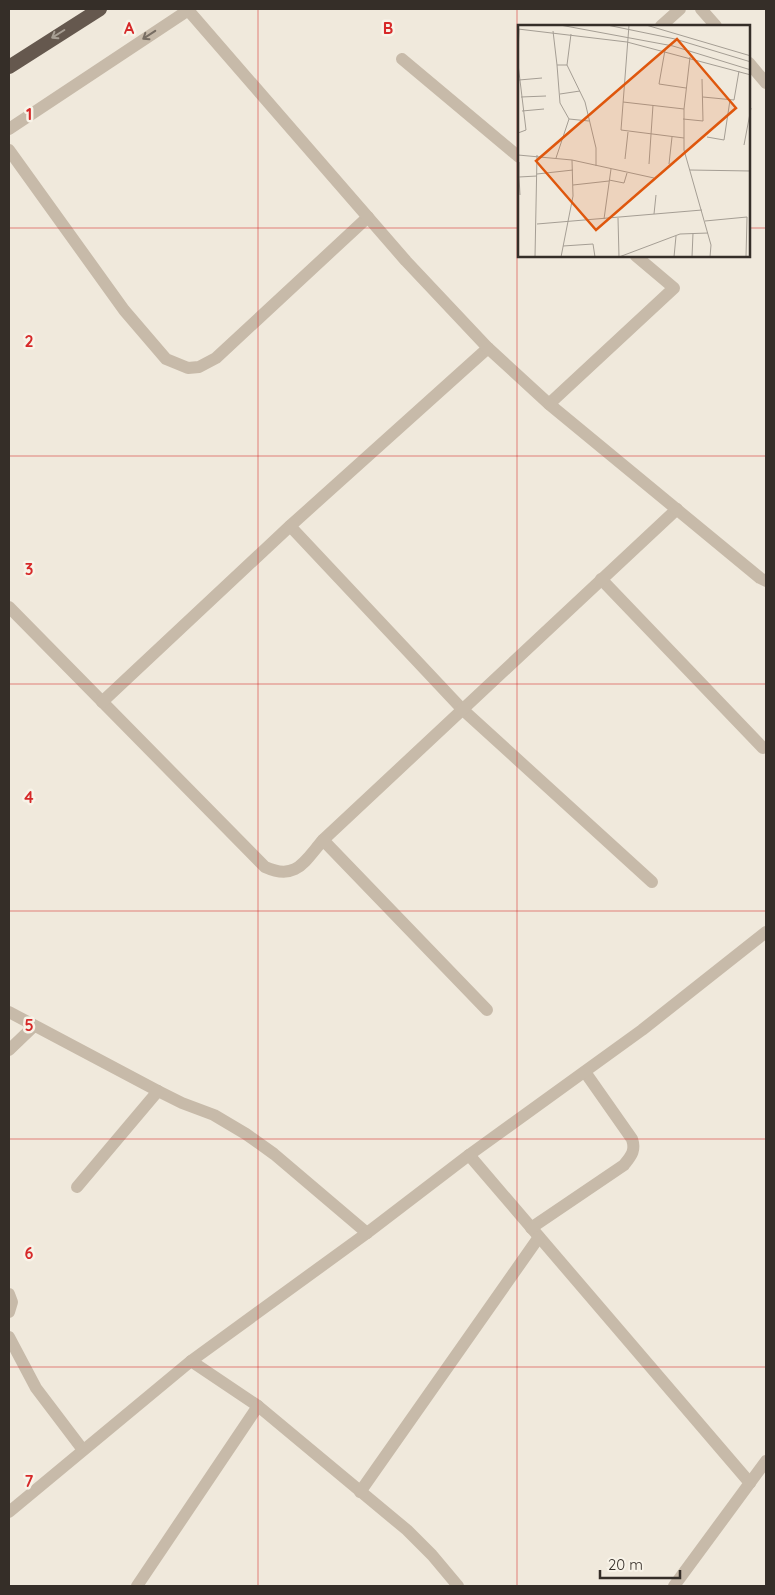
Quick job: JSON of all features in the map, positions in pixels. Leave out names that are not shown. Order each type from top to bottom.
[{"type":"highway","points":[[9,67],[100,9]]},
{"type":"street","points":[[9,128],[189,9],[406,261],[488,348],[549,404],[766,581]]},
{"type":"street","points":[[663,25],[680,9]]},
{"type":"street","points":[[701,9],[715,25]]},
{"type":"street","points":[[402,59],[518,156]]},
{"type":"street","points":[[750,64],[766,83]]},
{"type":"street","points":[[9,150],[124,310],[166,359],[188,368],[199,367],[216,358],[368,217]]},
{"type":"street","points":[[549,404],[674,288],[638,258]]},
{"type":"street","points":[[102,702],[290,526],[488,348]]},
{"type":"street","points":[[9,607],[265,866],[284,873],[294,870],[302,864],[323,840],[677,509]]},
{"type":"street","points":[[290,526],[462,709],[652,882]]},
{"type":"street","points":[[601,579],[763,748]]},
{"type":"street","points":[[323,840],[486,1010]]},
{"type":"street","points":[[9,1512],[191,1361],[367,1233],[469,1155],[642,1030],[766,932]]},
{"type":"street","points":[[9,1012],[158,1091],[182,1103],[214,1115],[246,1134],[274,1154],[367,1233]]},
{"type":"street","points":[[9,1050],[34,1026]]},
{"type":"street","points":[[360,1492],[535,1232],[624,1165],[633,1151],[632,1139],[585,1072]]},
{"type":"street","points":[[77,1187],[158,1091]]},
{"type":"street","points":[[469,1155],[750,1483]]},
{"type":"street","points":[[9,1294],[12,1302],[9,1312]]},
{"type":"street","points":[[9,1337],[36,1388],[83,1450]]},
{"type":"street","points":[[191,1361],[258,1406],[420,1543],[458,1586]]},
{"type":"street","points":[[137,1586],[258,1406]]},
{"type":"street","points":[[674,1586],[766,1461]]}]
